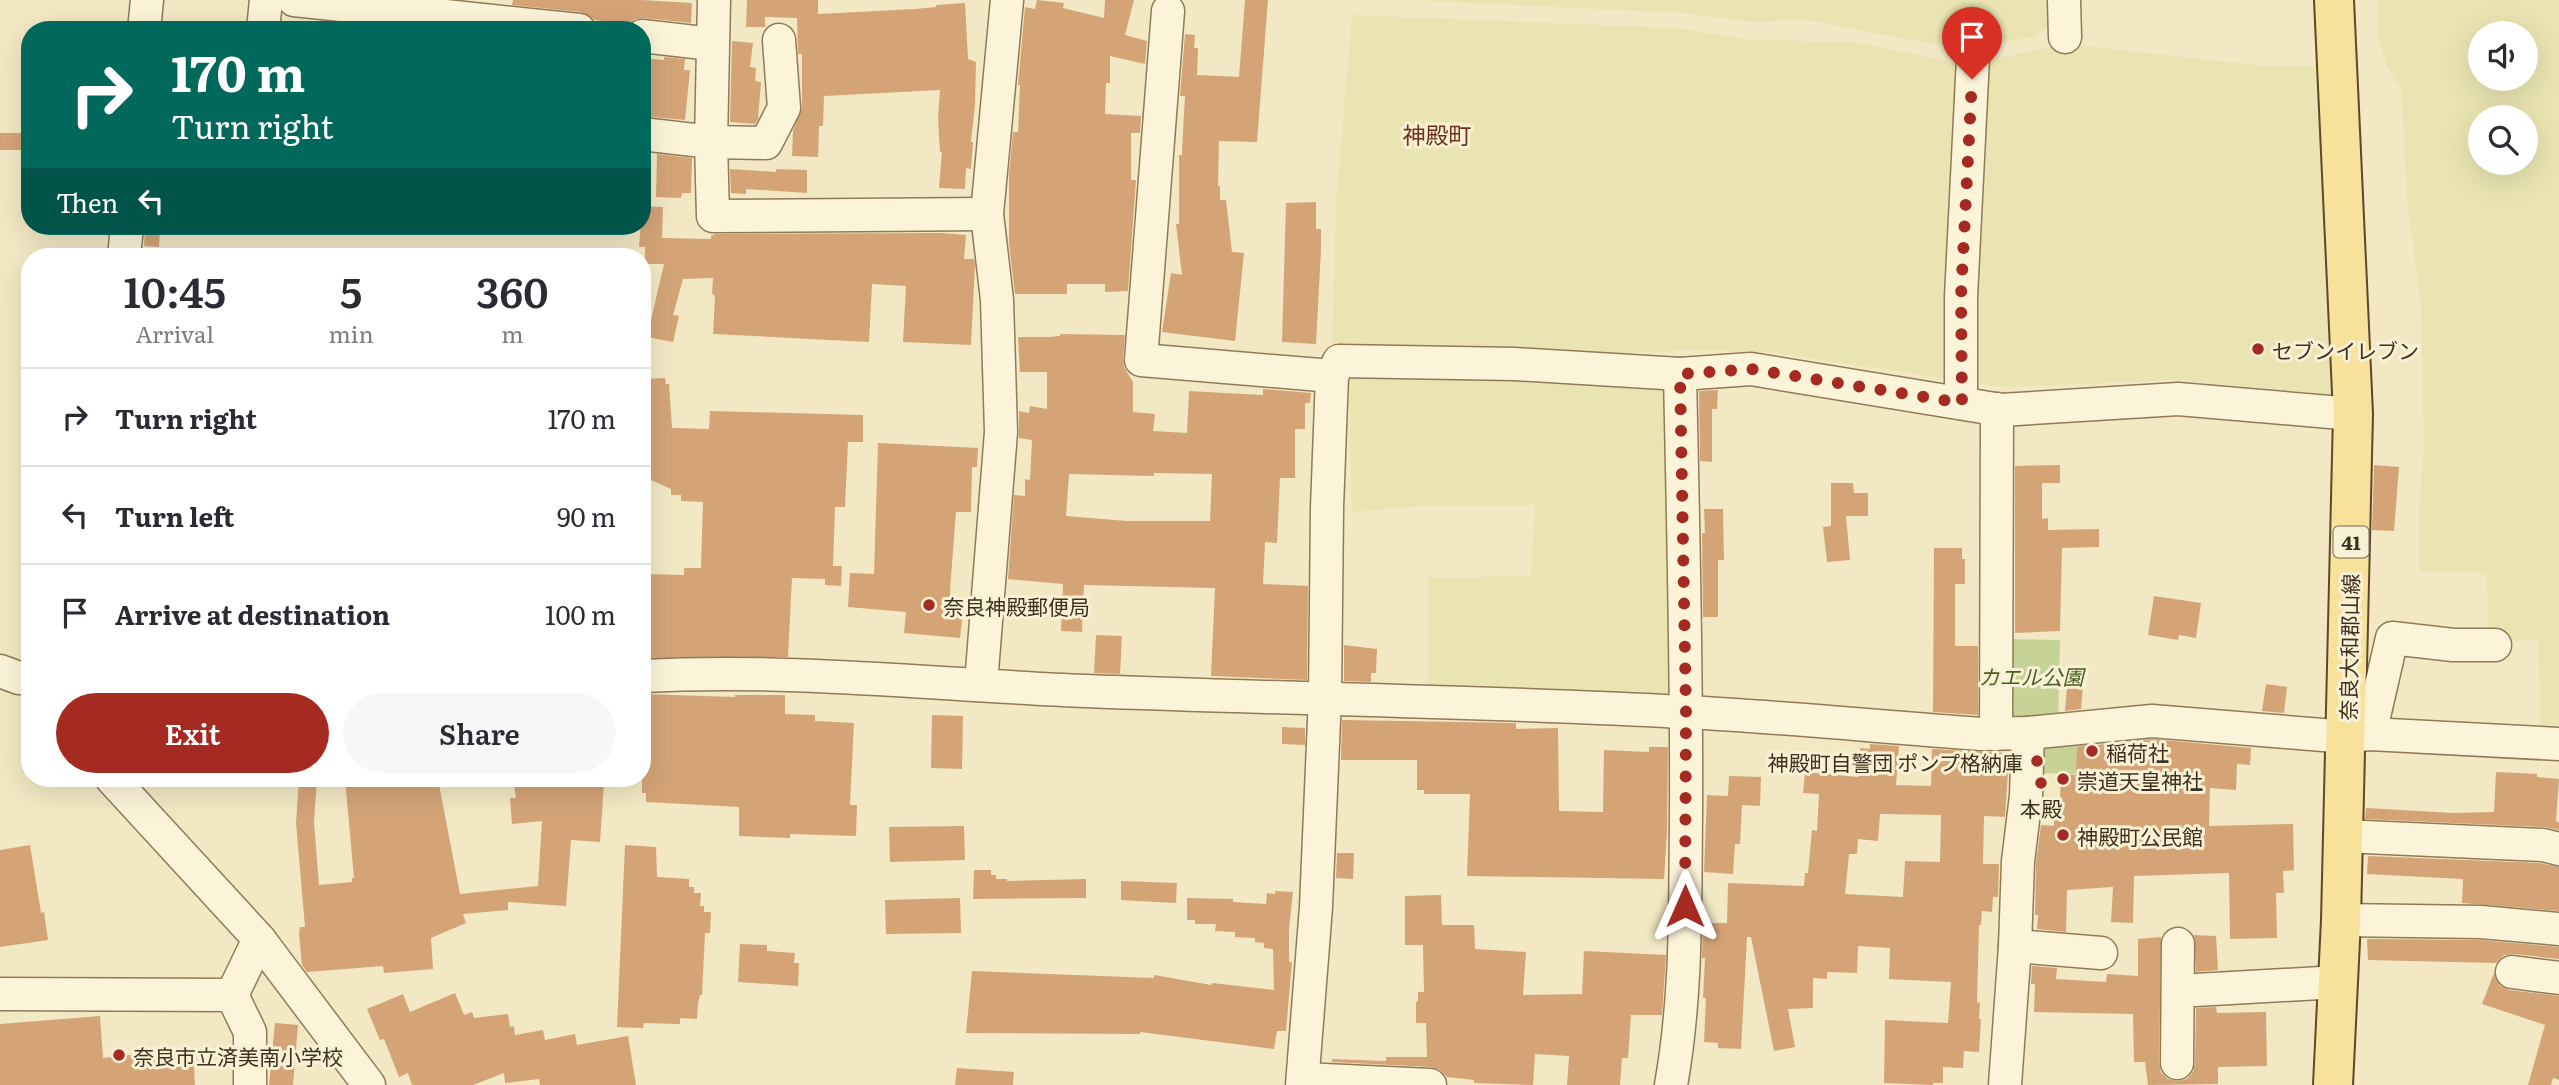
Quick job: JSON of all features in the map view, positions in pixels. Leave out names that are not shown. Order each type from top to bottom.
[{"type":"main road","name":"奈良大和郡山線","points":[[2333,1085],[2343,836],[2358,736],[2353,414],[2334,0]]},
{"type":"street","points":[[146,21],[147,0]]},
{"type":"street","points":[[264,21],[266,0]]},
{"type":"street","points":[[294,0],[492,21]]},
{"type":"street","points":[[714,0],[711,142],[713,216],[987,214]]},
{"type":"street","points":[[981,684],[1001,432],[997,300],[987,214],[1007,0]]},
{"type":"street","points":[[2064,0],[2065,37]]},
{"type":"street","points":[[1168,11],[1141,360],[1332,376]]},
{"type":"street","points":[[651,37],[712,44]]},
{"type":"street","points":[[651,135],[711,142],[766,143],[784,108],[779,40]]},
{"type":"street","points":[[1962,403],[1961,296],[1973,58]]},
{"type":"street","points":[[1430,1085],[1302,1082],[1316,908],[1325,697],[1327,508],[1332,376],[1339,361],[1515,364],[1680,374],[1751,369],[1997,409],[2178,399],[2353,414]]},
{"type":"street","points":[[1671,1085],[1681,1032],[1685,934],[1686,712],[1680,374]]},
{"type":"street","points":[[1996,734],[1997,409]]},
{"type":"street","points":[[2358,736],[2392,638],[2454,645],[2495,645]]},
{"type":"street","points":[[651,676],[705,673],[981,684],[1084,691],[1325,697],[1686,712],[1996,734],[2152,721],[2358,736],[2559,744]]},
{"type":"street","points":[[2005,1085],[2018,861],[2026,796],[2028,733]]},
{"type":"street","points":[[119,787],[259,939],[369,1085]]},
{"type":"street","points":[[2343,836],[2543,845],[2559,849]]},
{"type":"street","points":[[2341,920],[2481,922],[2559,929]]},
{"type":"street","points":[[232,995],[259,939]]},
{"type":"street","points":[[2177,1063],[2178,944]]},
{"type":"street","points":[[2015,946],[2101,953]]},
{"type":"street","points":[[2512,972],[2559,978]]},
{"type":"street","points":[[2178,991],[2339,982]]},
{"type":"street","points":[[0,994],[232,995]]},
{"type":"street","points":[[232,995],[250,1032],[250,1085]]},
{"type":"shaded area","points":[[1410,0],[2051,0],[2051,25],[2034,36],[1965,50],[1806,20],[1754,22],[1684,13]]},
{"type":"shaded area","points":[[2377,0],[2559,0],[2559,729],[2541,728],[2538,640],[2488,641],[2487,573],[2419,571],[2419,508],[2424,451],[2421,307],[2407,198],[2401,89],[2387,66],[2377,34]]},
{"type":"shaded area","points":[[1352,15],[1675,28],[1751,40],[1854,42],[1965,65],[2065,44],[2264,66],[2329,66],[2336,395],[2177,380],[2003,387],[1768,352],[1687,350],[1616,354],[1332,348],[1336,204]]},
{"type":"shaded area","points":[[1363,369],[1663,383],[1677,403],[1676,695],[1535,690],[1428,690],[1428,578],[1531,576],[1535,505],[1419,506],[1352,512],[1349,381]]},
{"type":"green space","name":"カエル公園","points":[[2004,639],[2060,640],[2058,724],[2013,722],[2003,710]]},
{"type":"green space","points":[[2082,737],[2094,743],[2095,762],[2077,774],[2041,773],[2031,743]]},
{"type":"building","points":[[513,0],[642,0],[692,3],[691,23],[644,18],[632,21],[603,21],[595,20],[581,12],[512,5]]},
{"type":"building","points":[[747,0],[818,0],[818,14],[915,9],[965,3],[968,59],[976,62],[971,169],[966,168],[965,189],[939,188],[942,152],[938,119],[940,90],[824,96],[818,157],[792,156],[793,131],[802,107],[802,54],[798,54],[797,18],[765,17],[765,27],[746,27]]},
{"type":"building","points":[[1037,0],[1064,3],[1063,8],[1104,18],[1105,0],[1134,0],[1125,35],[1147,41],[1145,64],[1110,56],[1110,83],[1106,83],[1105,114],[1141,116],[1140,133],[1131,133],[1131,180],[1136,180],[1128,291],[1105,292],[1105,284],[1067,284],[1067,294],[1015,294],[1009,243],[1009,175],[1013,132],[1018,132],[1018,85],[1025,7],[1035,9]]},
{"type":"building","points":[[1245,0],[1268,0],[1257,142],[1219,141],[1220,200],[1226,200],[1232,252],[1244,253],[1235,341],[1162,332],[1171,273],[1182,275],[1176,224],[1179,224],[1179,155],[1182,155],[1185,96],[1180,96],[1185,34],[1195,35],[1194,48],[1198,48],[1197,75],[1239,77]]},
{"type":"building","points":[[732,41],[753,43],[750,67],[756,68],[755,81],[761,82],[758,119],[755,124],[730,122]]},
{"type":"building","points":[[664,57],[685,59],[684,70],[690,70],[685,120],[651,117],[651,59],[664,60]]},
{"type":"building","points":[[0,133],[21,133],[21,150],[0,150]]},
{"type":"building","points":[[657,154],[692,158],[691,193],[682,193],[681,198],[656,197]]},
{"type":"building","points":[[730,169],[776,172],[776,169],[807,170],[807,193],[746,189],[746,194],[731,193]]},
{"type":"building","points":[[1316,202],[1316,229],[1321,229],[1321,250],[1316,344],[1282,342],[1286,203]]},
{"type":"building","points":[[651,206],[663,207],[662,238],[711,239],[715,234],[966,235],[964,259],[974,259],[975,266],[971,345],[903,342],[906,286],[872,284],[869,342],[713,334],[713,278],[683,279],[673,315],[679,316],[673,342],[651,338],[651,320],[664,264],[651,264],[651,248],[639,247],[640,235],[651,235]]},
{"type":"building","points":[[145,235],[160,235],[159,247],[144,246]]},
{"type":"building","points":[[1125,335],[1123,359],[1124,367],[1133,382],[1133,412],[1155,414],[1153,431],[1187,433],[1189,391],[1263,395],[1263,389],[1311,393],[1310,403],[1305,403],[1305,429],[1295,429],[1295,478],[1280,478],[1277,543],[1265,542],[1263,584],[1308,586],[1307,680],[1211,676],[1215,588],[1084,585],[1082,632],[1061,631],[1063,584],[1008,579],[1014,495],[1025,496],[1025,479],[1030,480],[1032,440],[1019,438],[1019,411],[1029,413],[1030,406],[1047,409],[1047,372],[1020,372],[1018,337]],"holes":[[[1069,474],[1212,474],[1210,521],[1127,521],[1066,516]]]},
{"type":"building","points":[[665,378],[666,384],[669,384],[672,428],[709,429],[710,411],[863,415],[863,442],[848,442],[845,507],[835,507],[833,566],[842,566],[841,586],[825,585],[825,579],[792,578],[788,657],[651,658],[651,574],[684,575],[684,568],[701,568],[703,502],[681,501],[681,495],[671,495],[671,489],[651,480],[651,379]]},
{"type":"building","points":[[1718,390],[1717,409],[1712,409],[1712,462],[1700,461],[1699,391]]},
{"type":"building","points":[[878,443],[978,448],[977,467],[972,467],[971,512],[956,512],[950,590],[951,600],[964,602],[960,638],[904,633],[906,612],[848,607],[850,573],[874,574]]},
{"type":"building","points":[[2060,465],[2060,483],[2042,483],[2042,519],[2048,518],[2048,530],[2099,529],[2099,547],[2062,548],[2060,631],[2015,633],[2015,466]]},
{"type":"building","points":[[2374,465],[2399,467],[2394,531],[2372,530]]},
{"type":"building","points":[[1831,483],[1853,483],[1854,493],[1868,493],[1868,516],[1846,516],[1850,560],[1827,562],[1823,527],[1831,526]]},
{"type":"building","points":[[1704,509],[1723,509],[1724,560],[1718,560],[1718,617],[1703,617]]},
{"type":"building","points":[[1934,548],[1962,548],[1962,559],[1965,559],[1965,584],[1955,584],[1955,646],[1978,646],[1978,715],[1933,712]]},
{"type":"building","points":[[2154,596],[2201,603],[2196,638],[2179,635],[2178,640],[2148,635]]},
{"type":"building","points":[[1096,635],[1122,636],[1120,674],[1094,673]]},
{"type":"building","points":[[1344,645],[1377,649],[1376,673],[1371,673],[1371,682],[1344,681]]},
{"type":"building","points":[[2068,673],[2084,675],[2081,709],[2065,711]]},
{"type":"building","points":[[2266,684],[2287,687],[2284,713],[2262,711]]},
{"type":"building","points":[[651,694],[735,697],[785,695],[785,714],[815,715],[815,721],[854,723],[850,805],[857,805],[856,836],[739,836],[739,807],[646,802],[646,793],[642,793],[642,787],[651,787]]},
{"type":"building","points":[[932,715],[963,716],[962,769],[931,768]]},
{"type":"building","points":[[1342,720],[1516,723],[1516,729],[1558,728],[1559,811],[1603,812],[1604,750],[1649,752],[1649,747],[1668,747],[1664,879],[1467,876],[1470,794],[1424,794],[1424,790],[1417,790],[1417,760],[1341,760]]},
{"type":"building","points":[[1282,727],[1305,728],[1305,745],[1282,744]]},
{"type":"building","points":[[2152,739],[2251,748],[2250,765],[2237,764],[2236,790],[2210,788],[2209,826],[2293,824],[2294,870],[2283,871],[2284,893],[2276,893],[2277,938],[2230,939],[2229,873],[2134,876],[2133,923],[2111,922],[2113,887],[2067,890],[2066,932],[2037,929],[2036,862],[2041,825],[2054,826],[2054,819],[2059,820],[2061,774],[2076,775],[2077,747]]},
{"type":"building","points":[[1870,744],[1899,746],[1896,785],[1931,786],[1932,749],[2007,753],[2009,756],[2005,817],[1984,816],[1983,864],[1999,864],[1998,897],[1993,897],[1992,912],[1982,911],[1979,925],[1979,1052],[1964,1051],[1963,1068],[1943,1067],[1943,1083],[1884,1083],[1885,1020],[1948,1023],[1951,982],[1889,979],[1890,948],[1858,946],[1857,973],[1827,972],[1827,979],[1813,978],[1813,1008],[1788,1009],[1795,1047],[1774,1051],[1751,937],[1747,937],[1741,1049],[1718,1048],[1718,1043],[1704,1042],[1706,998],[1703,998],[1703,923],[1727,923],[1728,883],[1804,886],[1805,873],[1808,873],[1812,830],[1817,831],[1819,794],[1803,793],[1805,772],[1858,777],[1860,748],[1870,749]],"holes":[[[1880,814],[1941,815],[1940,862],[1905,861],[1903,897],[1845,894],[1849,854],[1857,854],[1858,839],[1878,841]]]},
{"type":"building","points":[[2496,772],[2537,774],[2537,777],[2559,779],[2556,821],[2559,822],[2559,830],[2544,827],[2365,819],[2366,808],[2453,813],[2494,812]]},
{"type":"building","points":[[1729,776],[1761,777],[1760,806],[1742,805],[1740,844],[1735,844],[1733,874],[1704,872],[1707,795],[1728,796]]},
{"type":"building","points":[[298,787],[316,787],[314,822],[319,885],[352,882],[354,878],[346,787],[440,787],[460,894],[538,886],[542,821],[512,824],[510,798],[516,798],[514,787],[604,787],[600,842],[571,840],[566,906],[508,902],[508,910],[463,914],[466,923],[431,938],[433,969],[384,973],[383,966],[307,972],[302,965],[299,934],[300,927],[305,927],[296,823]]},
{"type":"building","points":[[964,826],[965,860],[890,862],[889,827]]},
{"type":"building","points":[[30,845],[48,940],[0,947],[0,850]]},
{"type":"building","points":[[625,845],[656,847],[657,877],[689,879],[689,887],[694,887],[694,893],[701,893],[700,906],[704,906],[704,912],[711,912],[710,933],[705,933],[702,995],[698,1003],[697,1019],[680,1018],[680,1024],[644,1023],[643,1028],[617,1027]]},
{"type":"building","points":[[1337,853],[1354,853],[1353,879],[1336,878]]},
{"type":"building","points":[[2368,856],[2540,863],[2559,867],[2559,911],[2462,903],[2463,879],[2367,874]]},
{"type":"building","points":[[974,870],[991,870],[991,875],[996,875],[996,879],[1007,881],[1086,879],[1086,898],[973,899]]},
{"type":"building","points":[[1121,881],[1177,883],[1176,903],[1121,900]]},
{"type":"building","points":[[1275,891],[1293,892],[1289,929],[1289,962],[1292,962],[1286,1031],[1277,1031],[1274,1049],[1140,1032],[966,1033],[972,971],[1154,978],[1154,975],[1211,985],[1274,990],[1273,949],[1264,948],[1264,943],[1255,942],[1255,938],[1235,937],[1235,932],[1215,931],[1216,924],[1195,924],[1195,920],[1187,920],[1187,898],[1233,899],[1233,902],[1266,904],[1267,893],[1275,894]]},
{"type":"building","points":[[1441,895],[1442,925],[1474,925],[1475,949],[1526,952],[1523,995],[1582,994],[1584,951],[1666,955],[1662,1015],[1631,1015],[1628,1058],[1622,1058],[1620,1085],[1567,1085],[1569,1056],[1535,1054],[1533,1085],[1474,1083],[1474,1080],[1447,1077],[1440,1070],[1431,1067],[1332,1062],[1332,1059],[1386,1061],[1386,1057],[1427,1057],[1426,1023],[1416,1023],[1418,992],[1424,992],[1423,945],[1405,945],[1405,896]]},
{"type":"building","points":[[960,898],[961,933],[886,934],[885,900]]},
{"type":"building","points":[[2194,935],[2216,936],[2218,970],[2196,972]]},
{"type":"building","points":[[2161,937],[2161,1073],[2168,1079],[2178,1081],[2187,1079],[2193,1072],[2196,1008],[2216,1007],[2217,1013],[2266,1012],[2267,1066],[2218,1067],[2218,1084],[2148,1085],[2145,1062],[2134,1062],[2133,1014],[2034,1012],[2035,984],[2031,984],[2032,966],[2057,968],[2056,979],[2106,982],[2107,974],[2138,976],[2138,939]]},
{"type":"building","points":[[2367,939],[2480,940],[2559,947],[2559,959],[2514,954],[2504,955],[2496,963],[2368,960]]},
{"type":"building","points":[[740,944],[767,945],[767,951],[795,953],[794,963],[799,963],[798,986],[738,982]]},
{"type":"building","points":[[2494,973],[2500,986],[2509,990],[2559,996],[2559,1080],[2553,1078],[2551,1085],[2528,1085],[2545,1025],[2482,1004]]},
{"type":"building","points":[[455,993],[464,1015],[472,1012],[474,1018],[508,1014],[510,1027],[514,1026],[515,1035],[543,1030],[545,1040],[575,1034],[577,1045],[628,1036],[636,1085],[540,1085],[539,1079],[505,1083],[504,1073],[473,1085],[412,1085],[408,1073],[399,1077],[384,1039],[380,1040],[367,1009],[403,994],[410,1012]]},
{"type":"building","points":[[100,1016],[103,1058],[193,1048],[195,1085],[0,1085],[0,1024]]},
{"type":"building","points":[[275,1023],[298,1025],[293,1085],[269,1085]]},
{"type":"building","points":[[957,1068],[1014,1072],[1013,1085],[955,1085]]},
{"type":"place","name":"セブンイレブン","points":[[2258,349]]},
{"type":"place","name":"奈良神殿郵便局","points":[[929,605]]},
{"type":"place","name":"稲荷社","points":[[2092,751]]},
{"type":"place","name":"神殿町自警団 ポンプ格納庫","points":[[2037,761]]},
{"type":"place","name":"崇道天皇神社","points":[[2063,779]]},
{"type":"place","name":"本殿","points":[[2041,783]]},
{"type":"place","name":"神殿町公民館","points":[[2063,835]]},
{"type":"place","name":"奈良市立済美南小学校","points":[[119,1055]]},
{"type":"district","name":"神殿町","points":[[1437,134]]},
{"type":"route","points":[[1685,906],[1686,712],[1680,374],[1751,369],[1962,403],[1961,296],[1972,79]]}]
